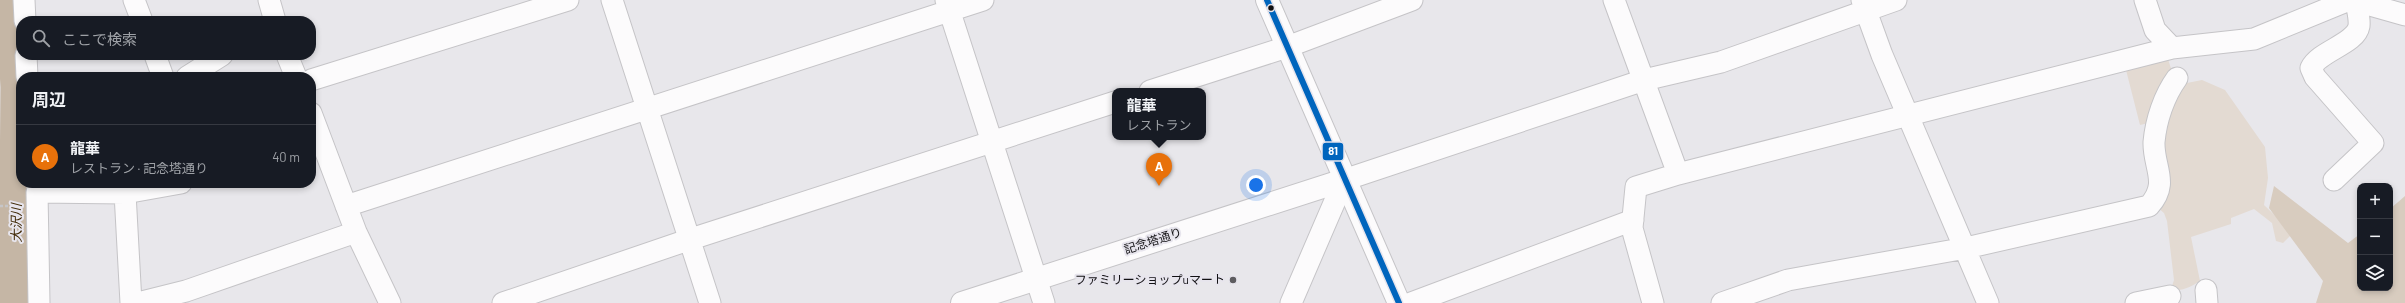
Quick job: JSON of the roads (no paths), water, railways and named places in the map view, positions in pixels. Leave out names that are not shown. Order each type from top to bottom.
[{"type":"street","points":[[24,0],[25,16]]},
{"type":"street","points":[[134,0],[140,16]]},
{"type":"street","points":[[269,0],[274,16]]},
{"type":"street","points":[[316,78],[568,0]]},
{"type":"street","points":[[612,0],[688,240],[710,303]]},
{"type":"street","points":[[346,206],[647,109],[948,5],[983,0]]},
{"type":"street","points":[[1267,0],[1398,303]]},
{"type":"street","points":[[1159,88],[1287,47],[1412,0]]},
{"type":"street","points":[[1614,0],[1678,174]]},
{"type":"street","points":[[1291,303],[1344,180],[1644,80],[1721,62],[1864,4],[1896,0]]},
{"type":"street","points":[[2145,0],[2155,30],[2172,48]]},
{"type":"street","points":[[2334,180],[2373,143],[2315,77],[2311,68],[2315,61],[2354,36],[2359,26],[2352,0]]},
{"type":"street","points":[[1653,303],[1632,228],[1636,187],[1678,174],[2172,48],[2254,39],[2352,0],[2405,15]]},
{"type":"street","points":[[1864,4],[1882,54],[1966,248],[1988,303]]},
{"type":"street","points":[[948,5],[1044,303]]},
{"type":"street","points":[[26,60],[27,72]]},
{"type":"street","points":[[157,60],[161,72]]},
{"type":"street","points":[[195,72],[214,60]]},
{"type":"street","points":[[289,60],[294,72]]},
{"type":"street","points":[[1722,303],[1788,280],[1966,248],[2149,206],[2158,196],[2160,185],[2154,144],[2156,131],[2167,92],[2176,78]]},
{"type":"street","points":[[503,303],[688,240],[1112,103]]},
{"type":"street","points":[[317,144],[346,206],[356,232],[390,303]]},
{"type":"street","name":"記念塔通り","points":[[962,303],[1344,180]]},
{"type":"street","points":[[39,303],[37,188],[125,193],[153,188]]},
{"type":"street","points":[[125,193],[131,303]]},
{"type":"street","points":[[1411,303],[1633,220]]},
{"type":"street","points":[[138,303],[186,291],[356,232]]},
{"type":"street","points":[[2136,303],[2170,296]]},
{"type":"waterway","name":"大沢川","points":[[12,0],[16,72]]},
{"type":"waterway","name":"大沢川","points":[[15,303],[16,188]]},
{"type":"place","name":"龍華","points":[[1159,186]]},
{"type":"place","name":"ファミリーショップuマート","points":[[1233,280]]}]
